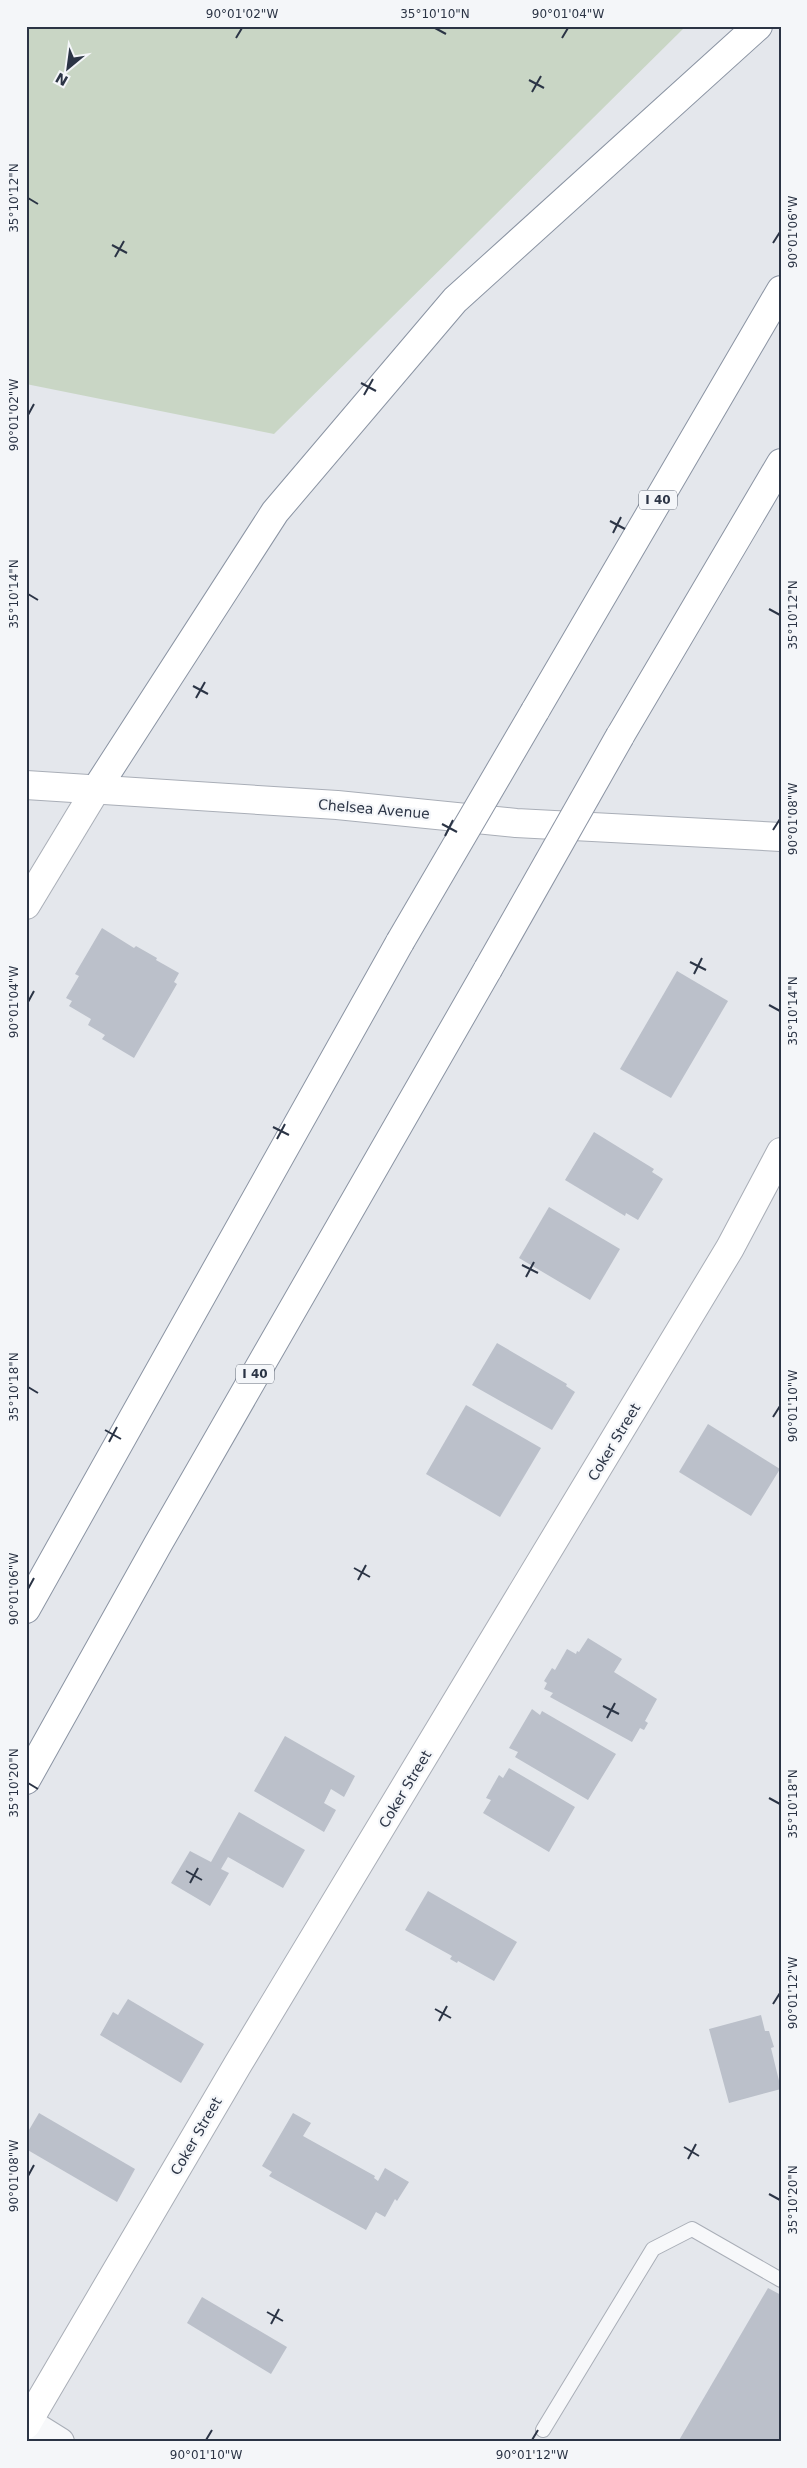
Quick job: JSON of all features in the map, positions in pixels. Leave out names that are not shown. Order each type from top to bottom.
[{"type":"main road","points":[[26,905],[95,791],[275,512],[455,300],[758,26]]},
{"type":"main road","name":"I 40","points":[[26,1609],[400,942],[781,290]]},
{"type":"main road","name":"I 40","points":[[26,1780],[163,1535],[620,736],[781,463]]},
{"type":"main road","name":"Chelsea Avenue","points":[[26,785],[95,791],[188,794],[516,823],[781,837]]},
{"type":"main road","name":"Coker Street","points":[[27,2424],[238,2064],[730,1248],[781,1152]]},
{"type":"street","points":[[27,2424],[60,2442]]},
{"type":"lane","points":[[543,2430],[653,2249],[692,2228],[781,2280]]},
{"type":"green space","points":[[26,26],[686,26],[274,434],[26,384]]},
{"type":"building","points":[[102,928],[134,948],[136,946],[157,958],[156,960],[179,973],[174,982],[177,984],[134,1058],[102,1039],[105,1035],[88,1025],[91,1019],[69,1006],[72,1001],[66,998],[79,976],[75,974]]},
{"type":"building","points":[[677,971],[728,1001],[671,1098],[620,1069]]},
{"type":"building","points":[[594,1132],[654,1169],[652,1172],[663,1179],[638,1220],[626,1213],[625,1216],[565,1180]]},
{"type":"building","points":[[549,1207],[620,1249],[590,1300],[519,1258]]},
{"type":"building","points":[[497,1343],[567,1384],[566,1386],[575,1392],[552,1430],[472,1385]]},
{"type":"building","points":[[466,1405],[541,1448],[500,1517],[426,1474]]},
{"type":"building","points":[[708,1424],[780,1469],[751,1516],[679,1472]]},
{"type":"building","points":[[588,1638],[622,1659],[614,1672],[657,1699],[645,1721],[648,1723],[644,1730],[640,1728],[632,1742],[550,1697],[553,1693],[544,1689],[547,1683],[544,1681],[552,1668],[555,1670],[567,1649],[576,1654]]},
{"type":"building","points":[[532,1709],[540,1715],[542,1711],[616,1754],[588,1800],[515,1757],[518,1752],[509,1748]]},
{"type":"building","points":[[285,1736],[355,1776],[344,1797],[331,1789],[324,1803],[336,1810],[324,1832],[254,1791]]},
{"type":"building","points":[[509,1768],[575,1807],[549,1852],[483,1813],[491,1800],[486,1798],[499,1775],[503,1778]]},
{"type":"building","points":[[239,1812],[305,1850],[283,1888],[228,1857],[221,1869],[229,1873],[210,1906],[171,1883],[190,1851],[211,1862]]},
{"type":"building","points":[[428,1891],[517,1942],[494,1981],[458,1961],[457,1963],[450,1959],[452,1956],[405,1930]]},
{"type":"building","points":[[128,1999],[204,2044],[181,2083],[100,2035],[113,2012],[118,2015]]},
{"type":"building","points":[[761,2015],[765,2031],[769,2031],[774,2047],[771,2048],[781,2089],[729,2103],[709,2029]]},
{"type":"building","points":[[39,2113],[135,2169],[117,2202],[26,2149],[26,2135]]},
{"type":"building","points":[[293,2113],[311,2123],[303,2136],[375,2176],[374,2178],[378,2181],[385,2168],[409,2182],[397,2201],[395,2199],[385,2217],[376,2212],[366,2230],[269,2176],[272,2172],[262,2166]]},
{"type":"building","points":[[768,2288],[781,2295],[781,2442],[678,2442]]},
{"type":"building","points":[[202,2297],[287,2347],[271,2374],[187,2323]]}]
